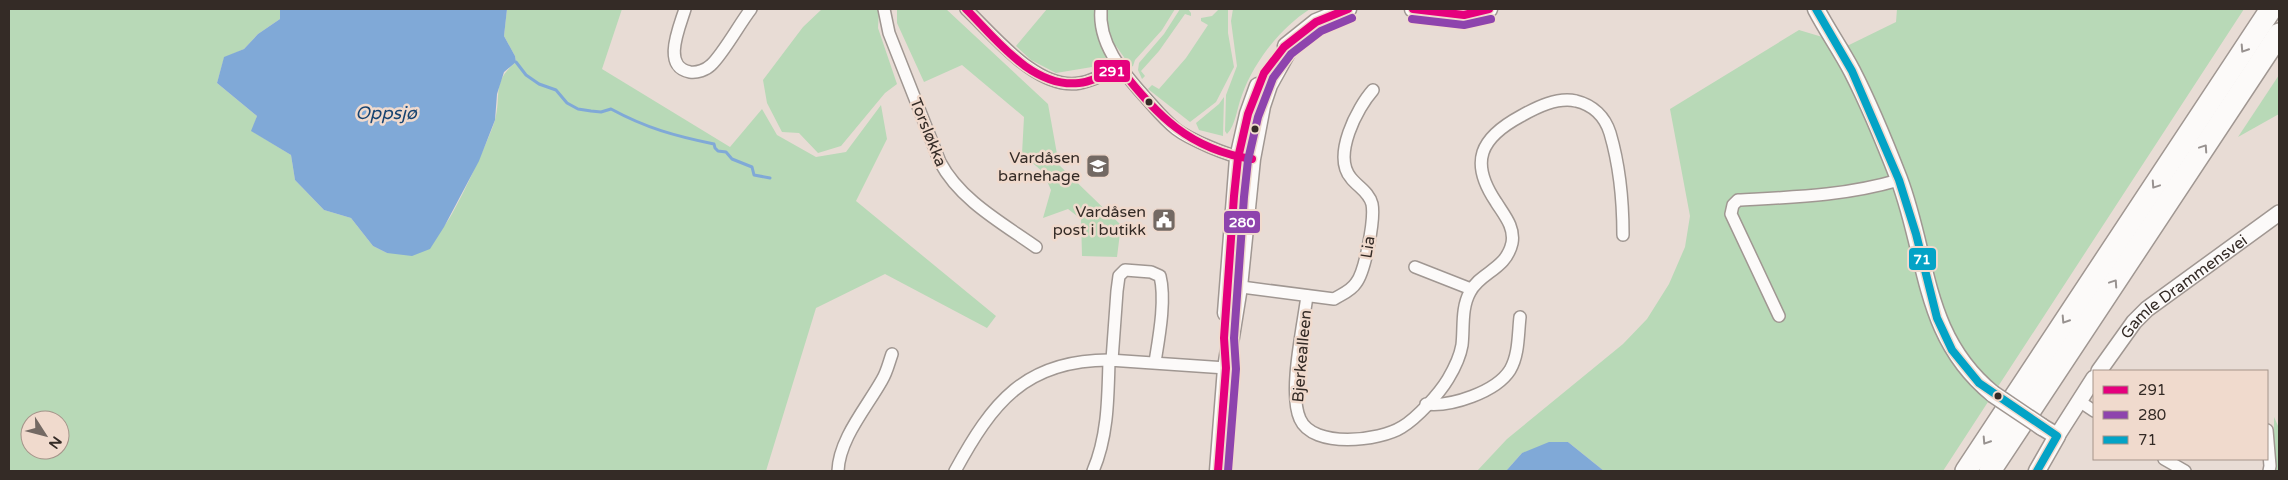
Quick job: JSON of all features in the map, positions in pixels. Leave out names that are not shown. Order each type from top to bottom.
[{"type":"highway","points":[[1966,471],[2271,9]]},
{"type":"highway","points":[[1990,471],[2279,34]]},
{"type":"main road","points":[[1218,471],[1245,159],[1269,86],[1294,40],[1316,22],[1348,9]]},
{"type":"main road","points":[[1413,9],[1464,14],[1489,9]]},
{"type":"main road","points":[[1816,9],[1852,71],[1899,180],[1916,234],[1937,318],[1945,336],[1966,368],[1993,394],[2056,436],[2037,471]]},
{"type":"street","points":[[685,9],[674,47],[674,58],[679,66],[689,72],[701,72],[711,65],[750,9]]},
{"type":"street","name":"Torsløkka","points":[[884,9],[889,33],[947,176],[974,202],[1036,247]]},
{"type":"street","points":[[966,9],[1020,60],[1045,78],[1063,84],[1080,83],[1119,67]]},
{"type":"street","points":[[1101,9],[1100,19],[1106,43],[1119,67],[1154,107],[1177,130],[1245,159]]},
{"type":"street","name":"Lia","points":[[1233,286],[1334,299],[1356,284],[1364,266],[1372,204],[1366,191],[1350,178],[1345,168],[1344,156],[1352,124],[1365,99],[1373,90]]},
{"type":"street","points":[[1415,267],[1471,290],[1499,266],[1509,254],[1513,235],[1510,224],[1484,182],[1480,162],[1483,151],[1490,140],[1513,120],[1549,103],[1561,100],[1583,102],[1599,114],[1608,125],[1619,170],[1623,201],[1623,235]]},
{"type":"street","points":[[1779,316],[1732,214],[1733,206],[1738,200],[1827,195],[1865,190],[1899,180]]},
{"type":"street","name":"Gamle Drammensvei","points":[[2100,370],[2134,322],[2147,309],[2279,213]]},
{"type":"street","points":[[1093,471],[1101,453],[1107,416],[1117,291],[1119,276],[1125,270],[1151,272],[1160,276],[1162,286],[1159,339],[1155,362]]},
{"type":"street","name":"Bjerkealleen","points":[[1307,296],[1294,402],[1300,421],[1311,432],[1328,438],[1378,437],[1403,427],[1447,381],[1462,346],[1464,315],[1471,290]]},
{"type":"street","points":[[1426,404],[1438,405],[1452,402],[1474,395],[1499,383],[1510,371],[1516,355],[1520,317]]},
{"type":"street","points":[[838,471],[838,463],[845,444],[884,377],[892,354]]},
{"type":"street","points":[[955,471],[991,412],[1020,385],[1051,368],[1076,361],[1111,360],[1226,368]]},
{"type":"street","points":[[2056,436],[2093,380]]},
{"type":"street","points":[[2079,401],[2093,410]]},
{"type":"street","points":[[2268,442],[2269,471]]},
{"type":"street","points":[[2166,460],[2184,471]]},
{"type":"green space","points":[[9,9],[280,9],[280,19],[258,34],[244,49],[224,58],[217,83],[257,116],[252,131],[291,155],[295,180],[324,210],[351,218],[373,246],[387,253],[443,227],[462,194],[492,129],[497,111],[500,83],[508,69],[516,62],[515,56],[504,36],[507,9],[622,9],[602,69],[730,147],[762,109],[777,135],[816,157],[846,152],[881,105],[887,139],[856,201],[996,316],[987,328],[885,274],[816,308],[766,471],[9,471]]},
{"type":"green space","points":[[822,9],[879,9],[878,28],[897,84],[885,93],[841,146],[818,153],[799,133],[782,132],[767,103],[763,80],[803,27]]},
{"type":"green space","points":[[897,9],[946,9],[1048,104],[1059,165],[1121,225],[1117,257],[1082,256],[1081,219],[1068,209],[1043,218],[1051,190],[1043,172],[1022,154],[1024,117],[962,65],[924,82],[897,23]]},
{"type":"green space","points":[[1047,9],[1175,9],[1162,30],[1135,60],[1133,66],[1131,67],[1116,46],[1098,66],[1056,73],[1031,60],[1016,46]]},
{"type":"green space","points":[[1180,9],[1188,9],[1191,16],[1185,14],[1159,51],[1141,71],[1145,76],[1142,79],[1138,70],[1139,63],[1164,34]]},
{"type":"green space","points":[[1219,9],[1228,9],[1228,33],[1234,67],[1216,102],[1190,122],[1148,89],[1152,85],[1159,89],[1186,58],[1208,25],[1201,21],[1201,18],[1212,16]]},
{"type":"green space","points":[[1233,9],[1310,9],[1278,36],[1253,70],[1240,100],[1234,121],[1227,134],[1225,131],[1226,95],[1237,66],[1231,21]]},
{"type":"green space","points":[[1897,9],[2244,9],[1943,471],[1604,471],[1568,442],[1522,453],[1506,471],[1477,471],[1507,439],[1623,344],[1647,319],[1669,284],[1685,247],[1690,216],[1670,109],[1799,30],[1849,45],[1896,22]]},
{"type":"green space","points":[[2279,75],[2279,114],[2238,137]]},
{"type":"green space","points":[[1224,97],[1223,136],[1199,130],[1196,123],[1219,104]]},
{"type":"green space","points":[[2274,417],[2279,428],[2279,471],[2274,471]]},
{"type":"water","name":"Oppsjø","points":[[280,9],[507,9],[504,36],[515,56],[516,62],[504,72],[497,94],[495,120],[479,161],[444,227],[430,249],[412,256],[387,253],[373,246],[351,218],[324,210],[295,180],[291,155],[251,131],[257,116],[217,83],[224,57],[244,49],[258,34],[280,19]]},
{"type":"water","points":[[1549,442],[1568,442],[1604,471],[1506,471],[1522,453]]},
{"type":"waterway","points":[[516,62],[526,75],[539,84],[556,90],[567,103],[578,109],[601,112],[611,109],[661,131],[714,144],[718,151],[726,152],[732,159],[752,167],[754,175],[770,178]]},
{"type":"transit line","name":"291","points":[[966,9],[1016,59],[1046,78],[1062,82],[1079,83],[1100,77],[1119,67],[1161,115],[1176,128],[1210,148],[1252,159]]},
{"type":"transit line","name":"291","points":[[1218,471],[1226,368],[1224,338],[1234,196],[1238,158],[1248,114],[1264,73],[1284,47],[1316,22],[1348,9]]},
{"type":"transit line","name":"291","points":[[1413,9],[1464,15],[1489,9]]},
{"type":"transit line","name":"71","points":[[1816,9],[1852,71],[1899,180],[1916,234],[1937,318],[1952,350],[1979,383],[2057,436],[2037,471]]},
{"type":"transit line","name":"280","points":[[1228,471],[1236,369],[1234,338],[1244,197],[1248,160],[1258,117],[1273,78],[1291,54],[1321,31],[1352,18]]},
{"type":"transit line","name":"280","points":[[1412,19],[1464,25],[1491,19]]},
{"type":"place","name":"Vardåsen barnehage","points":[[1098,166]]},
{"type":"place","name":"Vardåsen post i butikk","points":[[1164,220]]}]
